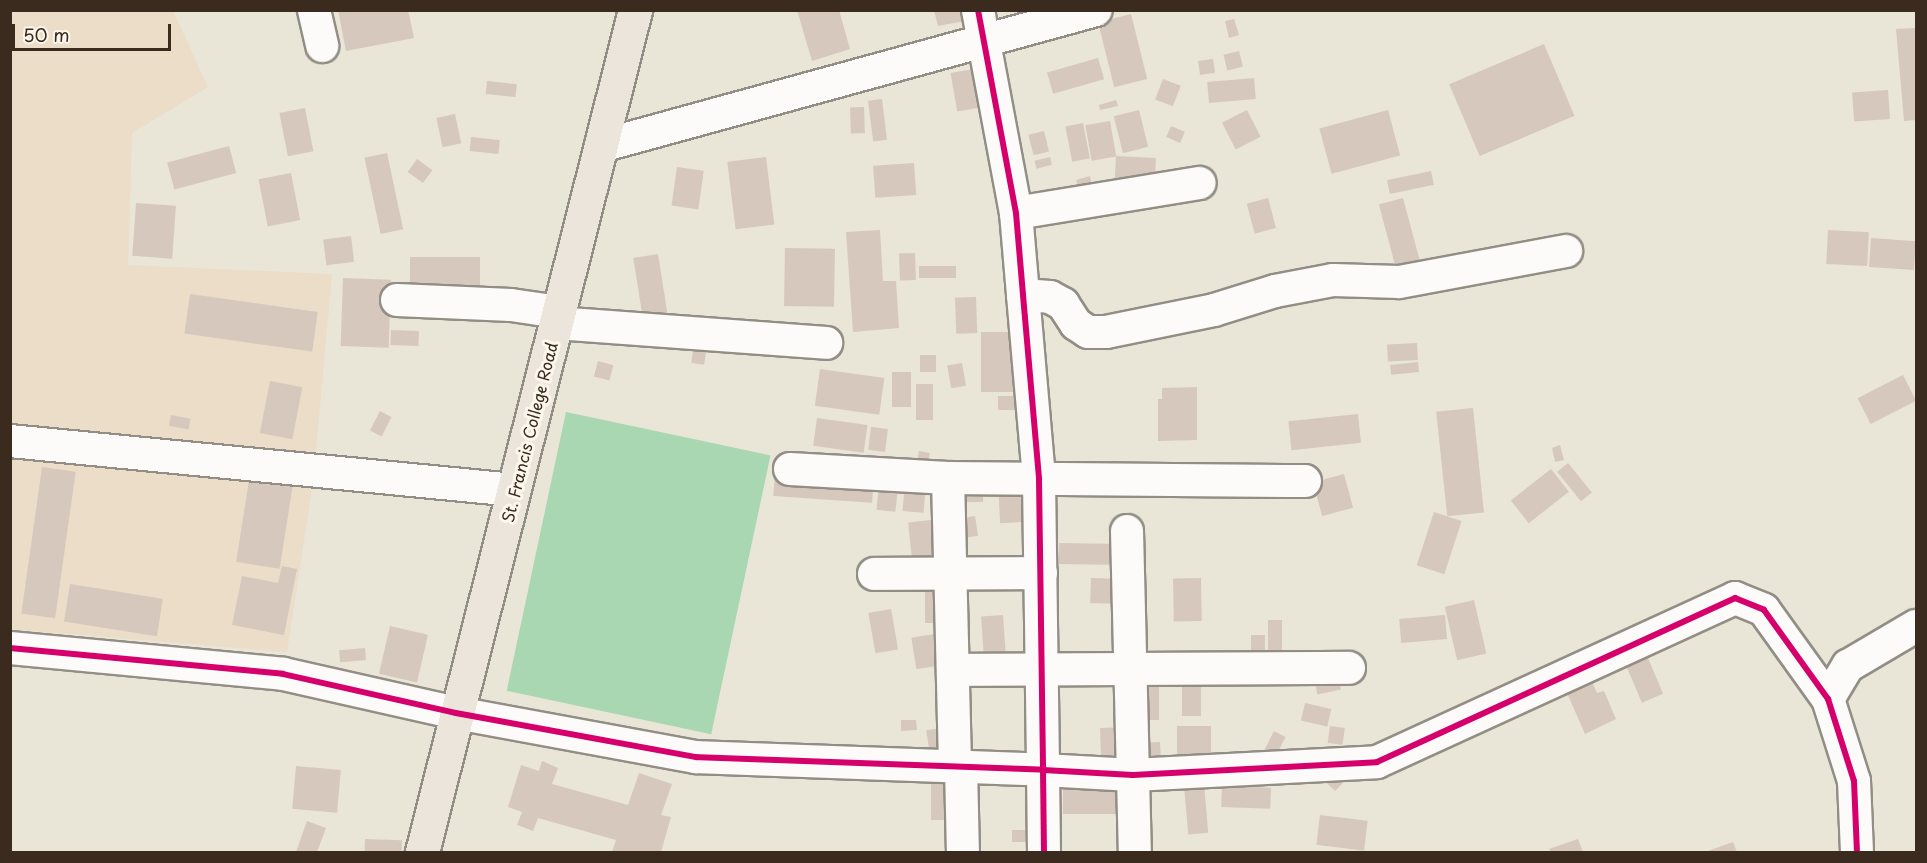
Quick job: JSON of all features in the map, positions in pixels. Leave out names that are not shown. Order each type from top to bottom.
[{"type":"main road","name":"St. Francis College Road","points":[[422,852],[635,10]]},
{"type":"street","points":[[314,10],[322,46]]},
{"type":"street","points":[[601,146],[982,24],[1096,10]]},
{"type":"street","points":[[982,24],[1016,213],[1039,479],[1044,852]]},
{"type":"street","points":[[1016,213],[1200,183]]},
{"type":"street","points":[[1023,295],[1050,297],[1063,304],[1076,324],[1088,332],[1106,332],[1214,310],[1286,289],[1333,280],[1399,282],[1566,251]]},
{"type":"street","points":[[398,300],[512,305],[558,317],[826,343]]},
{"type":"street","points":[[10,441],[514,490]]},
{"type":"street","points":[[790,469],[948,478],[1305,481]]},
{"type":"street","points":[[948,478],[948,573],[956,670],[963,852]]},
{"type":"street","points":[[1127,531],[1135,852]]},
{"type":"street","points":[[874,574],[1041,573]]},
{"type":"street","points":[[10,648],[283,674],[456,713],[696,757],[1133,775],[1377,762],[1735,598],[1764,610],[1828,699],[1854,781],[1857,852]]},
{"type":"street","points":[[1828,699],[1848,666],[1917,626]]},
{"type":"street","points":[[956,670],[1349,668]]},
{"type":"shaded area","points":[[10,11],[173,11],[208,87],[132,133],[128,265],[332,274],[313,482],[287,652],[11,629]]},
{"type":"green space","points":[[566,412],[770,455],[711,734],[507,691]]},
{"type":"building","points":[[338,10],[408,10],[414,38],[346,51]]},
{"type":"building","points":[[797,10],[839,10],[850,49],[812,61]]},
{"type":"building","points":[[934,10],[963,10],[965,21],[938,26]]},
{"type":"building","points":[[1131,14],[1147,79],[1114,87],[1098,22]]},
{"type":"building","points":[[1234,19],[1239,35],[1229,38],[1225,21]]},
{"type":"building","points":[[1916,28],[1916,120],[1904,121],[1896,29]]},
{"type":"building","points":[[1544,44],[1574,116],[1480,156],[1449,84]]},
{"type":"building","points":[[1239,51],[1243,67],[1227,70],[1223,55]]},
{"type":"building","points":[[1098,58],[1104,79],[1053,94],[1047,73]]},
{"type":"building","points":[[1213,59],[1215,73],[1200,75],[1198,61]]},
{"type":"building","points":[[985,67],[992,105],[957,111],[951,73]]},
{"type":"building","points":[[1254,78],[1256,99],[1209,103],[1207,82]]},
{"type":"building","points":[[1163,79],[1181,86],[1173,106],[1155,100]]},
{"type":"building","points":[[487,81],[517,84],[515,97],[486,94]]},
{"type":"building","points":[[1888,90],[1890,119],[1854,121],[1852,93]]},
{"type":"building","points":[[882,99],[887,140],[873,141],[868,101]]},
{"type":"building","points":[[1116,100],[1118,106],[1100,110],[1099,105]]},
{"type":"building","points":[[850,107],[864,107],[865,133],[851,133]]},
{"type":"building","points":[[305,108],[313,151],[288,156],[279,113]]},
{"type":"building","points":[[1139,110],[1148,147],[1123,153],[1114,116]]},
{"type":"building","points":[[1247,110],[1261,137],[1236,149],[1222,123]]},
{"type":"building","points":[[1388,110],[1400,155],[1332,174],[1319,128]]},
{"type":"building","points":[[455,114],[461,143],[443,147],[436,118]]},
{"type":"building","points":[[1110,121],[1116,156],[1092,161],[1085,125]]},
{"type":"building","points":[[1083,123],[1090,158],[1072,162],[1065,126]]},
{"type":"building","points":[[1171,126],[1185,132],[1180,143],[1166,137]]},
{"type":"building","points":[[1044,131],[1049,151],[1034,155],[1028,135]]},
{"type":"building","points":[[471,137],[500,140],[498,154],[470,151]]},
{"type":"building","points":[[229,146],[236,173],[174,190],[167,163]]},
{"type":"building","points":[[387,153],[403,229],[381,234],[365,158]]},
{"type":"building","points":[[1116,156],[1156,158],[1155,182],[1115,180]]},
{"type":"building","points":[[766,157],[774,224],[736,229],[727,162]]},
{"type":"building","points":[[1050,157],[1052,165],[1036,169],[1034,161]]},
{"type":"building","points":[[417,159],[432,170],[423,183],[408,172]]},
{"type":"building","points":[[914,163],[916,195],[875,198],[873,166]]},
{"type":"building","points":[[677,167],[704,171],[698,209],[672,206]]},
{"type":"building","points":[[1431,171],[1434,185],[1390,194],[1387,180]]},
{"type":"building","points":[[291,173],[300,220],[268,226],[259,179]]},
{"type":"building","points":[[1090,176],[1092,186],[1079,189],[1076,180]]},
{"type":"building","points":[[1268,198],[1276,228],[1255,234],[1247,204]]},
{"type":"building","points":[[1403,198],[1421,264],[1396,270],[1379,204]]},
{"type":"building","points":[[136,203],[176,206],[172,259],[132,256]]},
{"type":"building","points":[[880,230],[883,281],[896,281],[899,328],[853,332],[846,232]]},
{"type":"building","points":[[1828,230],[1869,232],[1867,266],[1826,264]]},
{"type":"building","points":[[351,236],[354,262],[326,265],[323,239]]},
{"type":"building","points":[[1871,238],[1916,241],[1914,270],[1869,267]]},
{"type":"building","points":[[785,248],[835,249],[834,307],[784,306]]},
{"type":"building","points":[[915,253],[916,280],[900,281],[899,254]]},
{"type":"building","points":[[658,254],[669,322],[644,326],[633,258]]},
{"type":"building","points":[[410,257],[480,257],[480,292],[410,292]]},
{"type":"building","points":[[919,266],[956,266],[956,278],[919,278]]},
{"type":"building","points":[[343,278],[391,280],[389,348],[341,346]]},
{"type":"building","points":[[190,294],[318,312],[312,352],[184,334]]},
{"type":"building","points":[[976,297],[977,333],[956,334],[955,298]]},
{"type":"building","points":[[391,330],[419,331],[418,346],[390,345]]},
{"type":"building","points":[[981,332],[1015,332],[1015,392],[981,392]]},
{"type":"building","points":[[695,339],[708,341],[704,365],[691,363]]},
{"type":"building","points":[[1417,343],[1418,360],[1388,362],[1387,345]]},
{"type":"building","points":[[920,355],[936,355],[936,372],[920,372]]},
{"type":"building","points":[[598,361],[613,365],[609,381],[594,376]]},
{"type":"building","points":[[1418,362],[1419,372],[1391,375],[1390,365]]},
{"type":"building","points":[[962,363],[966,386],[951,388],[947,366]]},
{"type":"building","points":[[820,369],[884,378],[879,415],[815,406]]},
{"type":"building","points":[[892,372],[911,372],[911,407],[892,407]]},
{"type":"building","points":[[1903,375],[1916,401],[1871,424],[1858,398]]},
{"type":"building","points":[[270,381],[302,387],[292,439],[260,433]]},
{"type":"building","points":[[916,384],[933,384],[933,420],[916,420]]},
{"type":"building","points":[[1197,387],[1197,440],[1158,441],[1158,399],[1162,399],[1162,388]]},
{"type":"building","points":[[998,396],[1019,396],[1019,410],[998,410]]},
{"type":"building","points":[[1473,408],[1484,512],[1447,516],[1436,412]]},
{"type":"building","points":[[380,411],[392,417],[382,437],[370,431]]},
{"type":"building","points":[[1358,414],[1361,443],[1291,450],[1288,421]]},
{"type":"building","points":[[171,415],[191,419],[189,430],[169,426]]},
{"type":"building","points":[[817,418],[868,425],[864,453],[813,446]]},
{"type":"building","points":[[871,427],[888,429],[885,452],[868,450]]},
{"type":"building","points":[[1560,445],[1564,460],[1555,462],[1552,448]]},
{"type":"building","points":[[919,451],[930,453],[927,469],[916,467]]},
{"type":"building","points":[[1568,463],[1592,493],[1581,501],[1557,472]]},
{"type":"building","points":[[42,467],[76,472],[55,618],[21,614]]},
{"type":"building","points":[[251,468],[294,475],[280,569],[236,562]]},
{"type":"building","points":[[1551,469],[1569,492],[1529,523],[1511,500]]},
{"type":"building","points":[[775,472],[874,479],[872,503],[773,496]]},
{"type":"building","points":[[1344,474],[1353,508],[1322,516],[1313,482]]},
{"type":"building","points":[[955,481],[983,481],[983,502],[955,502]]},
{"type":"building","points":[[1021,481],[1023,522],[1000,523],[998,482]]},
{"type":"building","points":[[905,483],[926,485],[923,513],[903,511]]},
{"type":"building","points":[[879,486],[898,488],[895,512],[876,510]]},
{"type":"building","points":[[1434,512],[1462,521],[1444,574],[1417,565]]},
{"type":"building","points":[[975,516],[978,536],[960,539],[957,519]]},
{"type":"building","points":[[931,520],[935,557],[912,559],[908,522]]},
{"type":"building","points":[[1059,543],[1123,544],[1123,565],[1059,564]]},
{"type":"building","points":[[282,566],[297,569],[284,635],[232,625],[242,576],[278,583]]},
{"type":"building","points":[[1091,578],[1122,579],[1121,604],[1090,603]]},
{"type":"building","points":[[1173,578],[1201,578],[1202,621],[1174,621]]},
{"type":"building","points":[[925,581],[948,581],[948,623],[925,623]]},
{"type":"building","points":[[70,584],[163,599],[157,636],[64,622]]},
{"type":"building","points":[[1474,600],[1486,654],[1457,660],[1445,607]]},
{"type":"building","points":[[891,609],[898,649],[875,653],[868,613]]},
{"type":"building","points":[[1003,615],[1006,654],[984,655],[981,617]]},
{"type":"building","points":[[1445,615],[1447,639],[1401,643],[1399,619]]},
{"type":"building","points":[[1268,620],[1282,620],[1282,662],[1268,662]]},
{"type":"building","points":[[390,626],[428,635],[417,683],[379,674]]},
{"type":"building","points":[[941,633],[946,665],[916,669],[911,638]]},
{"type":"building","points":[[1251,635],[1265,635],[1265,662],[1251,662]]},
{"type":"building","points":[[1642,644],[1663,694],[1642,703],[1621,653]]},
{"type":"building","points":[[365,648],[366,660],[340,662],[339,650]]},
{"type":"building","points":[[1337,671],[1341,690],[1317,695],[1314,676]]},
{"type":"building","points":[[1182,675],[1201,675],[1201,716],[1182,716]]},
{"type":"building","points":[[1589,675],[1597,693],[1604,691],[1616,719],[1585,734],[1564,686]]},
{"type":"building","points":[[1141,679],[1159,679],[1159,720],[1141,720]]},
{"type":"building","points":[[1305,703],[1331,709],[1327,727],[1301,721]]},
{"type":"building","points":[[901,720],[916,720],[917,730],[901,731]]},
{"type":"building","points":[[1177,726],[1211,726],[1211,759],[1177,759]]},
{"type":"building","points":[[1330,726],[1345,728],[1342,745],[1328,743]]},
{"type":"building","points":[[1128,727],[1129,759],[1101,760],[1100,728]]},
{"type":"building","points":[[941,728],[944,747],[929,749],[926,730]]},
{"type":"building","points":[[1274,731],[1286,737],[1276,756],[1264,750]]},
{"type":"building","points":[[1160,742],[1161,760],[1138,761],[1137,743]]},
{"type":"building","points":[[542,761],[558,768],[552,784],[628,805],[639,773],[672,784],[661,815],[671,817],[661,852],[612,852],[616,840],[538,818],[533,831],[517,825],[522,812],[508,807],[521,765],[539,771]]},
{"type":"building","points":[[296,766],[341,770],[337,813],[292,809]]},
{"type":"building","points":[[931,767],[954,767],[954,820],[931,820]]},
{"type":"building","points":[[1331,772],[1343,783],[1335,791],[1323,780]]},
{"type":"building","points":[[1203,773],[1208,833],[1188,835],[1183,775]]},
{"type":"building","points":[[1063,777],[1125,777],[1125,814],[1063,814]]},
{"type":"building","points":[[1222,786],[1271,788],[1270,809],[1221,807]]},
{"type":"building","points":[[1320,815],[1368,821],[1364,851],[1316,845]]},
{"type":"building","points":[[307,821],[326,828],[317,852],[296,852]]},
{"type":"building","points":[[1012,830],[1029,830],[1029,842],[1012,842]]},
{"type":"building","points":[[365,839],[402,840],[402,852],[365,852]]},
{"type":"building","points":[[1578,839],[1583,852],[1551,852],[1549,849]]},
{"type":"building","points":[[1733,842],[1737,852],[1705,852]]},
{"type":"cycle path","points":[[978,10],[1016,213],[1039,479],[1043,770],[1133,775],[1377,762],[1735,598],[1764,610],[1828,699],[1854,781],[1857,852]]},
{"type":"cycle path","points":[[10,648],[283,674],[456,713],[696,757],[1043,770],[1044,852]]}]
